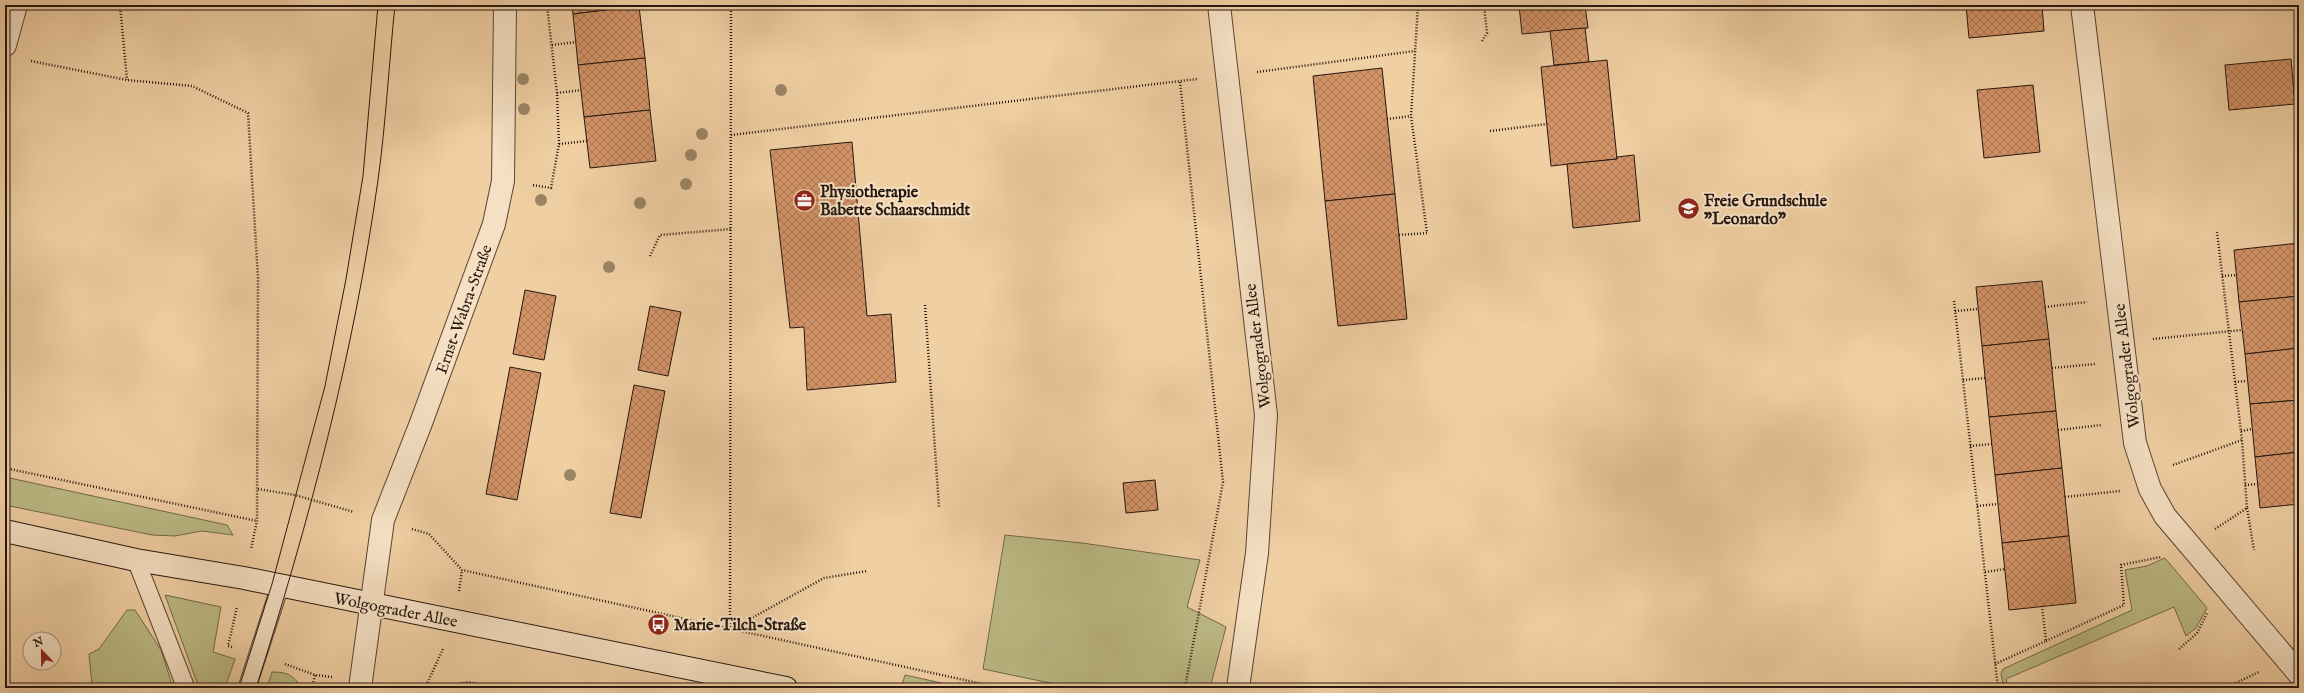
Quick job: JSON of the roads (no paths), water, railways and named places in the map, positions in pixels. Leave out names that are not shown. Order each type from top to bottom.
[{"type":"street","points":[[5,46],[16,5]]},
{"type":"street","name":"Ernst-Wabra-Straße","points":[[371,604],[383,520],[421,423],[494,224],[503,181],[505,5]]},
{"type":"street","name":"Wolgograder Allee","points":[[1219,5],[1266,415],[1257,553],[1238,688]]},
{"type":"street","name":"Wolgograder Allee","points":[[2082,5],[2135,443],[2150,489],[2165,516],[2299,674]]},
{"type":"street","name":"Wolgograder Allee","points":[[5,531],[136,560],[244,578],[786,688]]},
{"type":"street","points":[[361,684],[371,604]]},
{"type":"lane","points":[[136,560],[186,688]]},
{"type":"lane","points":[[247,688],[280,586]]},
{"type":"tram line","points":[[239,688],[272,584],[325,386],[346,279],[363,176],[378,5]]},
{"type":"tram line","points":[[256,688],[312,500],[343,373],[368,245],[378,180],[395,5]]},
{"type":"place","name":"Physiotherapie Babette Schaarschmidt","points":[[804,200]]},
{"type":"place","name":"Freie Grundschule \"Leonardo\"","points":[[1689,209]]},
{"type":"place","name":"Marie-Tilch-Straße","points":[[659,624]]}]
